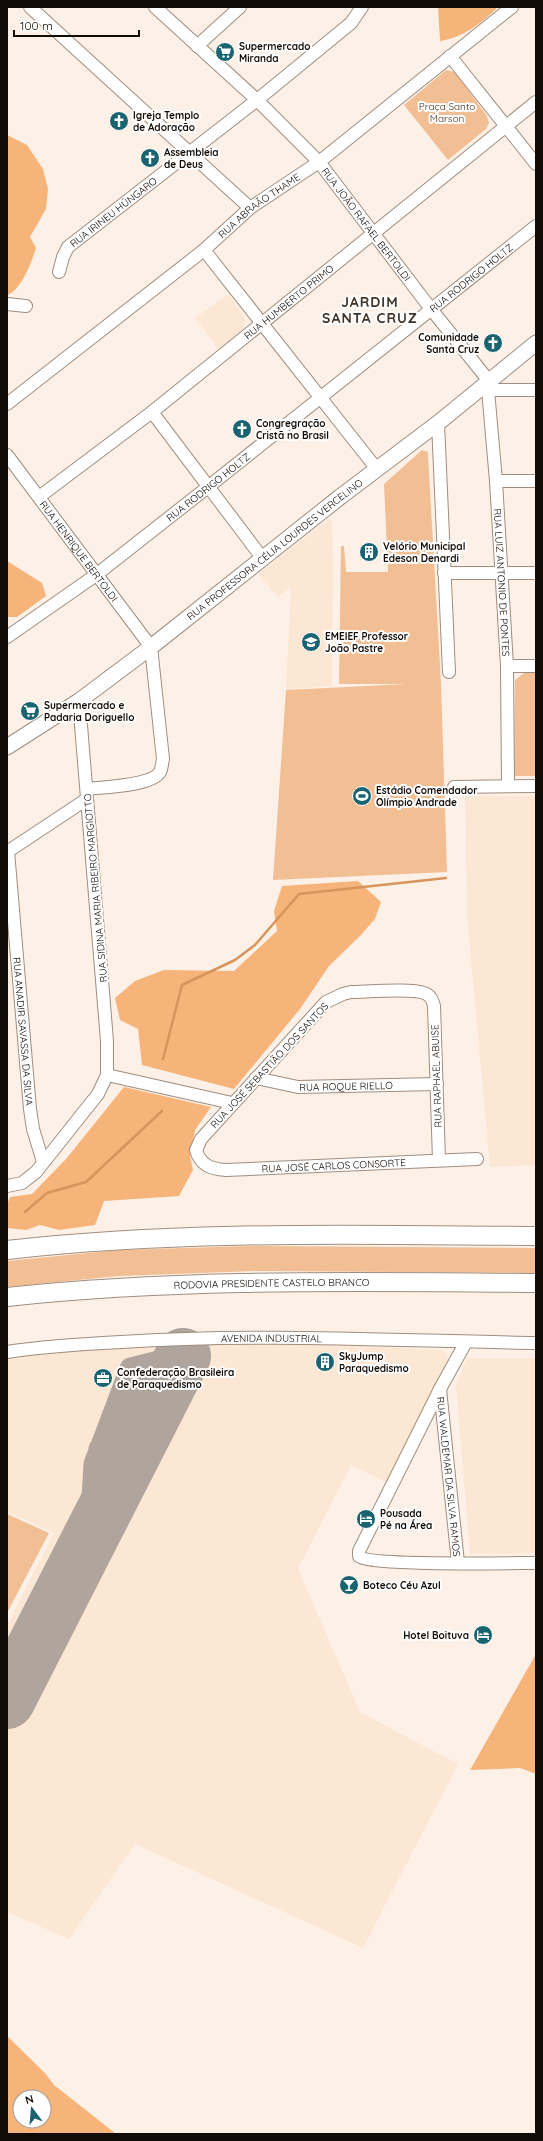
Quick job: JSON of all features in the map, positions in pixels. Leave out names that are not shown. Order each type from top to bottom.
[{"type":"highway","points":[[7,1250],[161,1238],[302,1235],[536,1236]]},
{"type":"highway","name":"RODOVIA PRESIDENTE CASTELO BRANCO","points":[[7,1297],[168,1284],[281,1282],[536,1283]]},
{"type":"main road","name":"RUA PROFESSORA CÉLIA LOURDES VERCELINO","points":[[7,747],[79,701],[150,647],[340,496],[363,481],[376,468],[488,385],[536,343]]},
{"type":"street","points":[[30,7],[250,208]]},
{"type":"street","name":"RUA JOÃO RAFAEL BERTOLDI","points":[[155,7],[257,100],[318,162],[488,385]]},
{"type":"street","points":[[197,46],[240,7]]},
{"type":"street","name":"RUA IRINEU HÚNGARO","points":[[59,272],[63,256],[68,248],[188,152],[257,100],[351,23],[362,7]]},
{"type":"street","name":"RUA ABRAÃO THAME","points":[[7,404],[204,250],[250,208],[318,162],[512,7]]},
{"type":"street","points":[[450,56],[536,164]]},
{"type":"street","name":"RUA HUMBERTO PRIMO","points":[[39,498],[152,412],[536,102]]},
{"type":"street","name":"RUA RODRIGO HOLTZ","points":[[7,637],[96,575],[536,226]]},
{"type":"street","points":[[204,250],[376,468]]},
{"type":"street","points":[[7,304],[26,306]]},
{"type":"street","points":[[488,385],[536,390]]},
{"type":"street","name":"RUA LUIZ ANTONIO DE PONTES","points":[[488,385],[496,481],[500,573],[507,666],[508,785]]},
{"type":"street","points":[[152,412],[263,558]]},
{"type":"street","points":[[438,423],[449,672]]},
{"type":"street","name":"RUA HENRIQUE BERTOLDI","points":[[7,455],[150,647]]},
{"type":"street","points":[[496,481],[536,481]]},
{"type":"street","points":[[444,573],[536,573]]},
{"type":"street","points":[[8,852],[87,794],[136,783],[156,776],[160,771],[163,759],[150,647]]},
{"type":"street","points":[[507,666],[536,666]]},
{"type":"street","name":"RUA SIDINA MARIA RIBEIRO MARGIOTTO","points":[[79,701],[107,1041],[107,1075]]},
{"type":"street","points":[[454,787],[508,785],[536,786]]},
{"type":"street","name":"RUA ANADIR SAVASSA DA SILVA","points":[[8,852],[30,1109],[33,1129],[43,1162]]},
{"type":"street","name":"RUA JOSÉ SEBASTIÃO DOS SANTOS","points":[[197,1154],[197,1146],[201,1139],[232,1103],[321,1008],[335,997],[343,994],[366,992],[403,991],[422,992],[428,994]]},
{"type":"street","name":"RUA RAPHAEL ABUISE","points":[[428,994],[434,1006],[439,1160]]},
{"type":"street","points":[[7,1186],[27,1180],[98,1094],[107,1075],[232,1103]]},
{"type":"street","name":"RUA ROQUE RIELLO","points":[[256,1078],[298,1087],[437,1084]]},
{"type":"street","name":"RUA JOSÉ CARLOS CONSORTE","points":[[197,1154],[203,1164],[217,1170],[477,1159]]},
{"type":"street","name":"AVENIDA INDUSTRIAL","points":[[7,1352],[44,1347],[179,1338],[268,1337],[536,1343]]},
{"type":"street","points":[[466,1342],[440,1389],[359,1551],[361,1558],[366,1560],[458,1563],[536,1563]]},
{"type":"street","name":"RUA WALDEMAR DA SILVA RAMOS","points":[[440,1389],[458,1563]]},
{"type":"shaded area","points":[[438,7],[498,7],[471,29],[456,37],[440,41]]},
{"type":"shaded area","points":[[7,135],[27,145],[43,169],[48,189],[46,209],[30,237],[36,248],[32,260],[17,288],[7,295]]},
{"type":"shaded area","points":[[228,294],[245,318],[244,326],[240,333],[218,349],[195,318]]},
{"type":"shaded area","name":"EMEIEF Professor João Pastre","points":[[328,520],[331,520],[332,522],[332,686],[286,690],[291,587],[278,597],[258,574]]},
{"type":"shaded area","points":[[7,561],[42,583],[46,596],[17,617],[7,617]]},
{"type":"shaded area","points":[[465,796],[536,796],[536,1165],[490,1167],[467,916]]},
{"type":"shaded area","points":[[358,881],[381,902],[375,919],[329,966],[300,1009],[234,1089],[142,1065],[138,1029],[120,1020],[115,998],[135,981],[164,970],[234,971],[277,931],[274,911],[282,886]]},
{"type":"shaded area","points":[[124,1087],[211,1107],[195,1130],[190,1156],[193,1170],[179,1196],[104,1201],[95,1225],[59,1230],[40,1225],[26,1230],[7,1228],[7,1205],[10,1197],[32,1194],[66,1159]]},
{"type":"shaded area","points":[[168,1344],[340,1345],[443,1350],[450,1360],[388,1483],[351,1465],[298,1569],[360,1712],[458,1764],[363,1948],[135,1844],[69,1939],[7,1912],[7,1625],[54,1533],[7,1512],[7,1358],[56,1351]]},
{"type":"shaded area","points":[[467,1358],[536,1358],[536,1553],[470,1554],[456,1385]]},
{"type":"shaded area","points":[[536,1654],[536,1774],[520,1768],[470,1770]]},
{"type":"shaded area","points":[[7,2036],[45,2073],[54,2085],[116,2134],[7,2134]]},
{"type":"green space","name":"Praça Santo Marson","points":[[446,70],[455,72],[487,116],[489,123],[486,129],[448,160],[404,105]]},
{"type":"green space","name":"Estádio Comendador Olímpio Andrade","points":[[422,450],[428,452],[441,683],[447,872],[273,880],[286,690],[407,684],[339,684],[341,546],[344,546],[346,572],[388,572],[384,484]]},
{"type":"green space","points":[[524,673],[536,673],[536,776],[514,776],[515,680]]},
{"type":"green space","points":[[247,1246],[536,1248],[536,1273],[257,1271],[119,1276],[7,1287],[7,1261],[119,1250]]},
{"type":"green space","points":[[7,1514],[49,1533],[7,1613]]},
{"type":"waterway","points":[[163,1059],[182,985],[235,960],[255,945],[299,894],[446,878]]},
{"type":"waterway","points":[[25,1212],[47,1193],[86,1182],[162,1111]]},
{"type":"taxiway","points":[[96,1527],[93,1497],[95,1464],[131,1369],[183,1356]]},
{"type":"taxiway","points":[[100,1449],[146,1428]]},
{"type":"runway","points":[[7,1701],[183,1356]]},
{"type":"place","name":"Supermercado Miranda","points":[[225,52]]},
{"type":"place","name":"Igreja Templo de Adoração","points":[[119,121]]},
{"type":"place","name":"Assembleia de Deus","points":[[150,158]]},
{"type":"place","name":"Comunidade Santa Cruz","points":[[493,343]]},
{"type":"place","name":"Congregração Cristã no Brasil","points":[[242,429]]},
{"type":"place","name":"Velório Municipal Edeson Denardi","points":[[369,552]]},
{"type":"place","name":"EMEIEF Professor João Pastre","points":[[311,642]]},
{"type":"place","name":"Supermercado e Padaria Doriguello","points":[[30,711]]},
{"type":"place","name":"Estádio Comendador Olímpio Andrade","points":[[362,796]]},
{"type":"place","name":"SkyJump Paraquedismo","points":[[325,1362]]},
{"type":"place","name":"Confederação Brasileira de Paraquedismo","points":[[103,1378]]},
{"type":"place","name":"Pousada Pé na Área","points":[[366,1519]]},
{"type":"place","name":"Boteco Céu Azul","points":[[349,1585]]},
{"type":"place","name":"Hotel Boituva","points":[[483,1635]]},
{"type":"district","name":"JARDIM SANTA CRUZ","points":[[370,310]]}]
